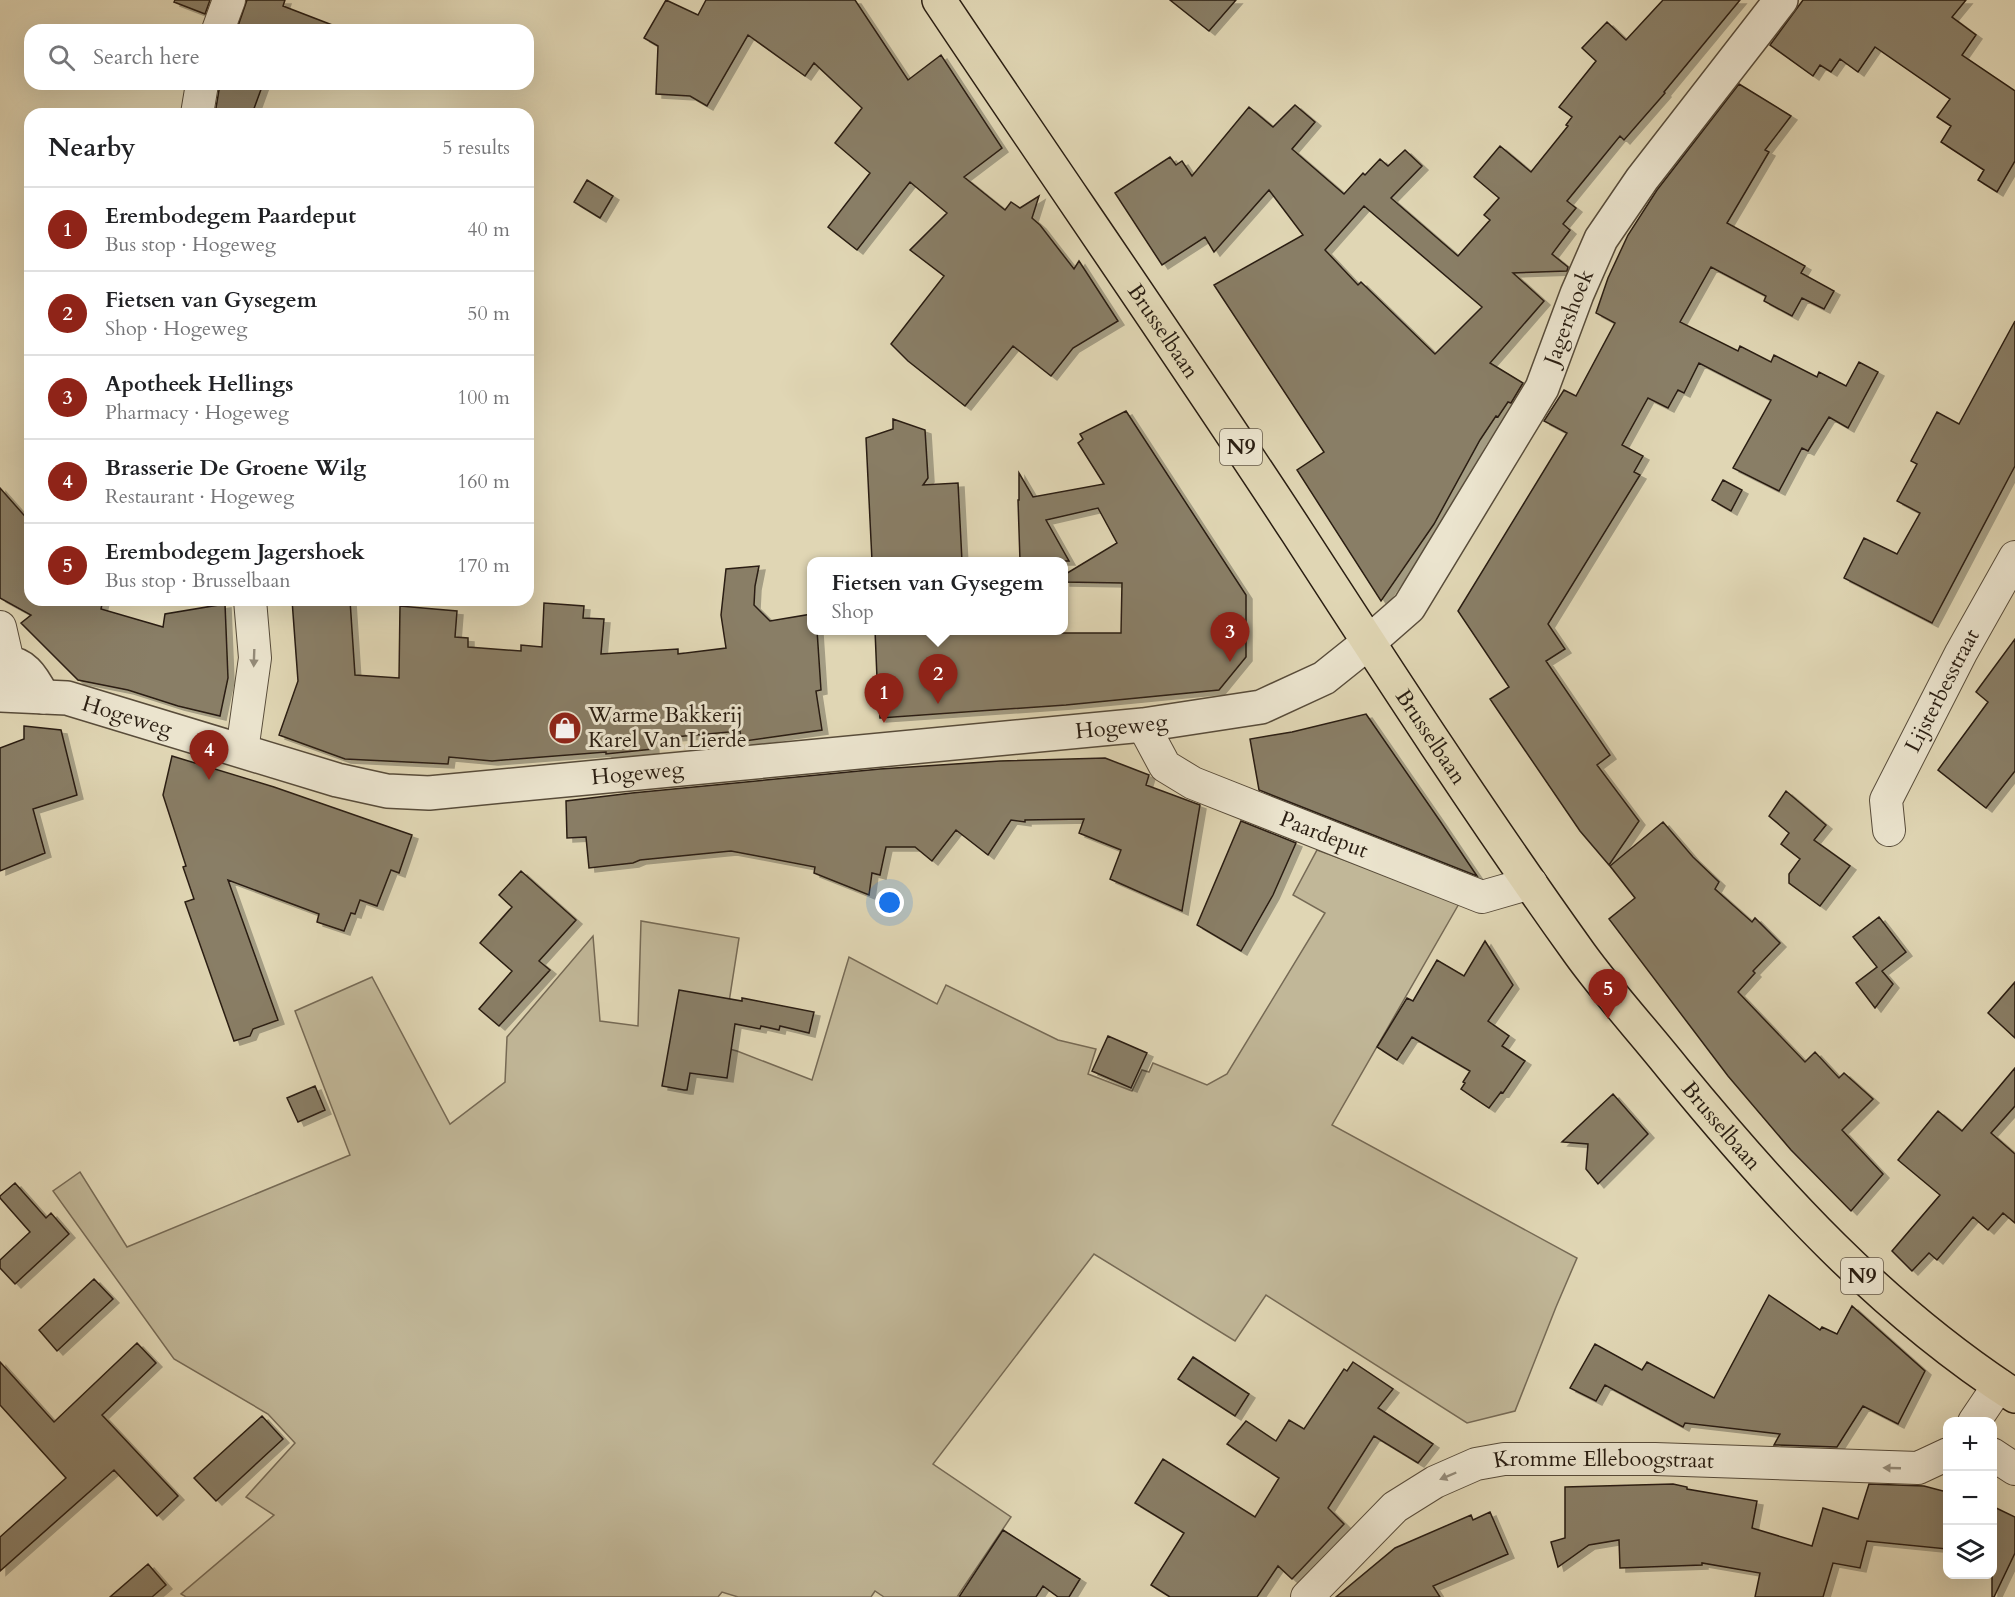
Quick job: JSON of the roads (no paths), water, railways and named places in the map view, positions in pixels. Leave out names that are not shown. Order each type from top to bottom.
[{"type":"main road","name":"Brusselbaan","points":[[939,0],[1134,285],[1369,642],[1582,957],[1708,1112],[1774,1188],[1842,1258],[1932,1335],[2007,1391]]},
{"type":"street","points":[[220,24],[229,0]]},
{"type":"street","name":"Jagershoek","points":[[1369,642],[1409,607],[1542,388],[1601,239],[1642,179],[1781,0]]},
{"type":"street","points":[[198,108],[201,90]]},
{"type":"street","name":"Lijsterbesstraat","points":[[1889,830],[1886,800],[1966,643],[2015,557]]},
{"type":"street","points":[[242,751],[255,658],[251,606]]},
{"type":"street","points":[[0,627],[4,663],[24,668],[43,697]]},
{"type":"street","name":"Hogeweg","points":[[0,695],[67,698],[337,780],[387,791],[429,793],[1143,725],[1261,707],[1324,678],[1369,642]]},
{"type":"street","name":"Paardeput","points":[[1143,725],[1165,766],[1193,783],[1482,897],[1531,883]]},
{"type":"street","points":[[1979,1417],[2007,1391]]},
{"type":"street","name":"Kromme Elleboogstraat","points":[[1307,1597],[1395,1508],[1435,1482],[1476,1464],[1504,1459],[1655,1459],[1918,1468],[1943,1456]]},
{"type":"street","points":[[1997,1457],[2015,1469]]},
{"type":"place","name":"Apotheek Hellings","points":[[1230,662]]},
{"type":"place","name":"Fietsen van Gysegem","points":[[938,704]]},
{"type":"place","name":"Erembodegem Paardeput","points":[[884,723]]},
{"type":"place","name":"Warme Bakkerij Karel Van Lierde","points":[[565,728]]},
{"type":"place","name":"Brasserie De Groene Wilg","points":[[209,780]]},
{"type":"place","name":"Erembodegem Jagershoek","points":[[1608,1019]]}]
